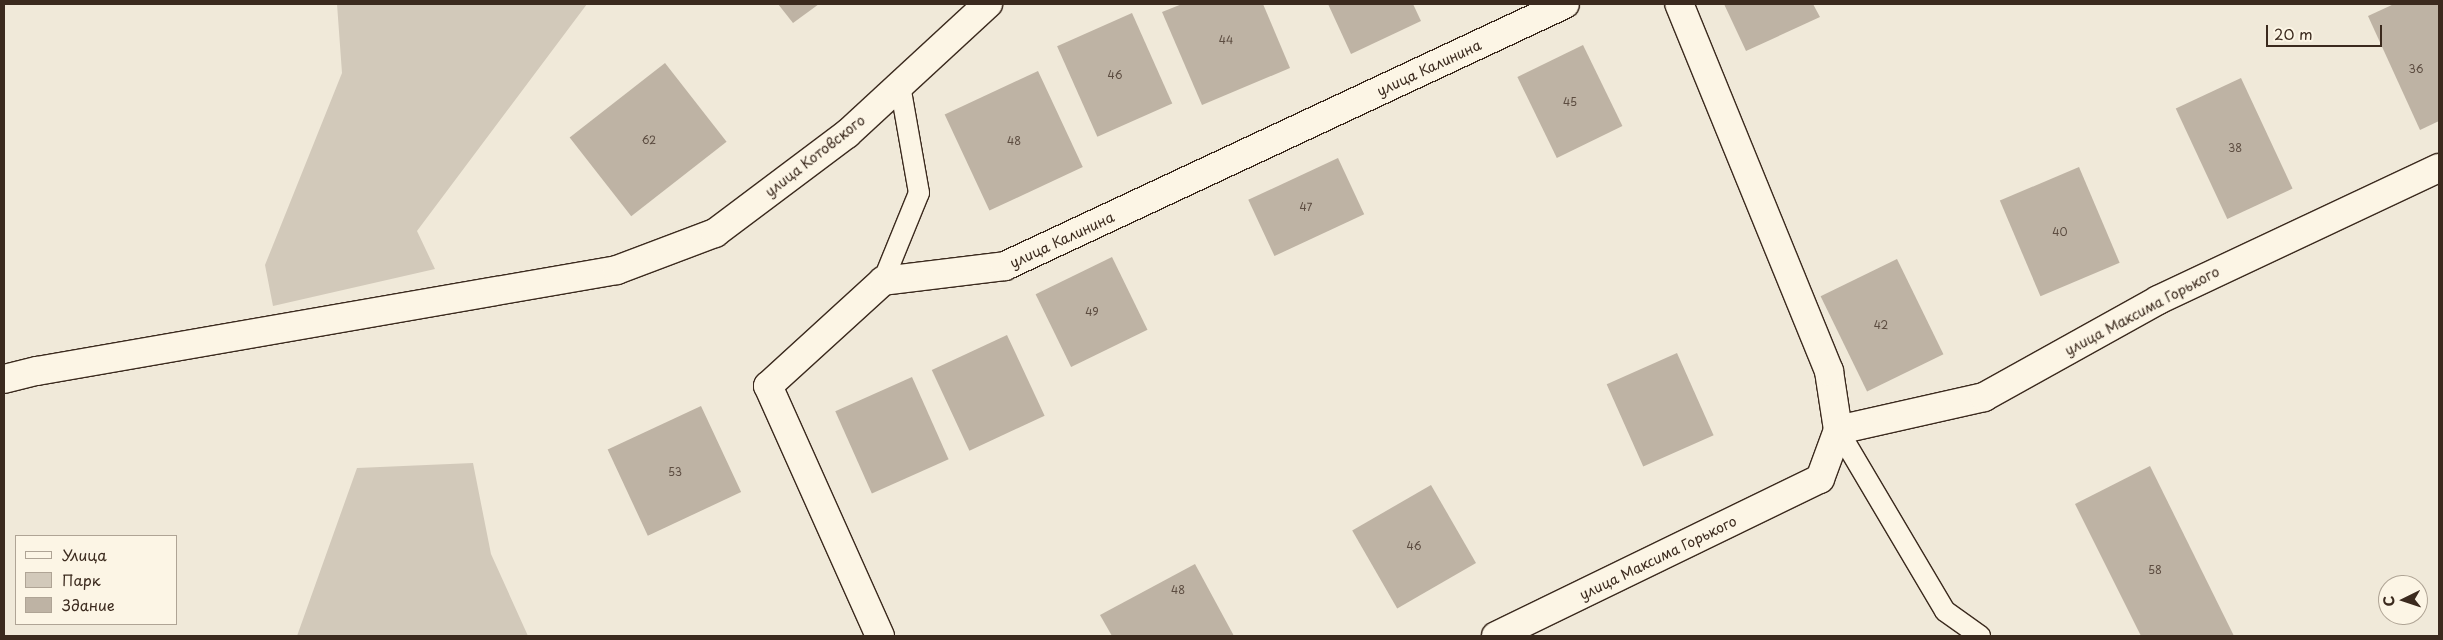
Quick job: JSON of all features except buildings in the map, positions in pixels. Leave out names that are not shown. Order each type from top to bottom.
[{"type":"street","name":"улица Котовского","points":[[4,379],[37,371],[617,270],[715,233],[847,134],[988,4]]},
{"type":"street","name":"улица Калинина","points":[[883,281],[1005,266],[1565,4]]},
{"type":"street","points":[[1679,4],[1829,371],[1838,430]]},
{"type":"street","name":"улица Максима Горького","points":[[1496,636],[1820,479],[1838,430],[1984,397],[2158,300],[2439,168]]},
{"type":"street","points":[[880,636],[768,386],[883,281]]},
{"type":"lane","points":[[883,281],[919,193],[900,85]]},
{"type":"lane","points":[[1838,430],[1946,611],[1980,636]]},
{"type":"green space","points":[[337,4],[587,4],[417,231],[435,269],[273,306],[265,265],[342,73]]},
{"type":"green space","points":[[473,463],[491,554],[528,636],[297,636],[357,468]]}]
